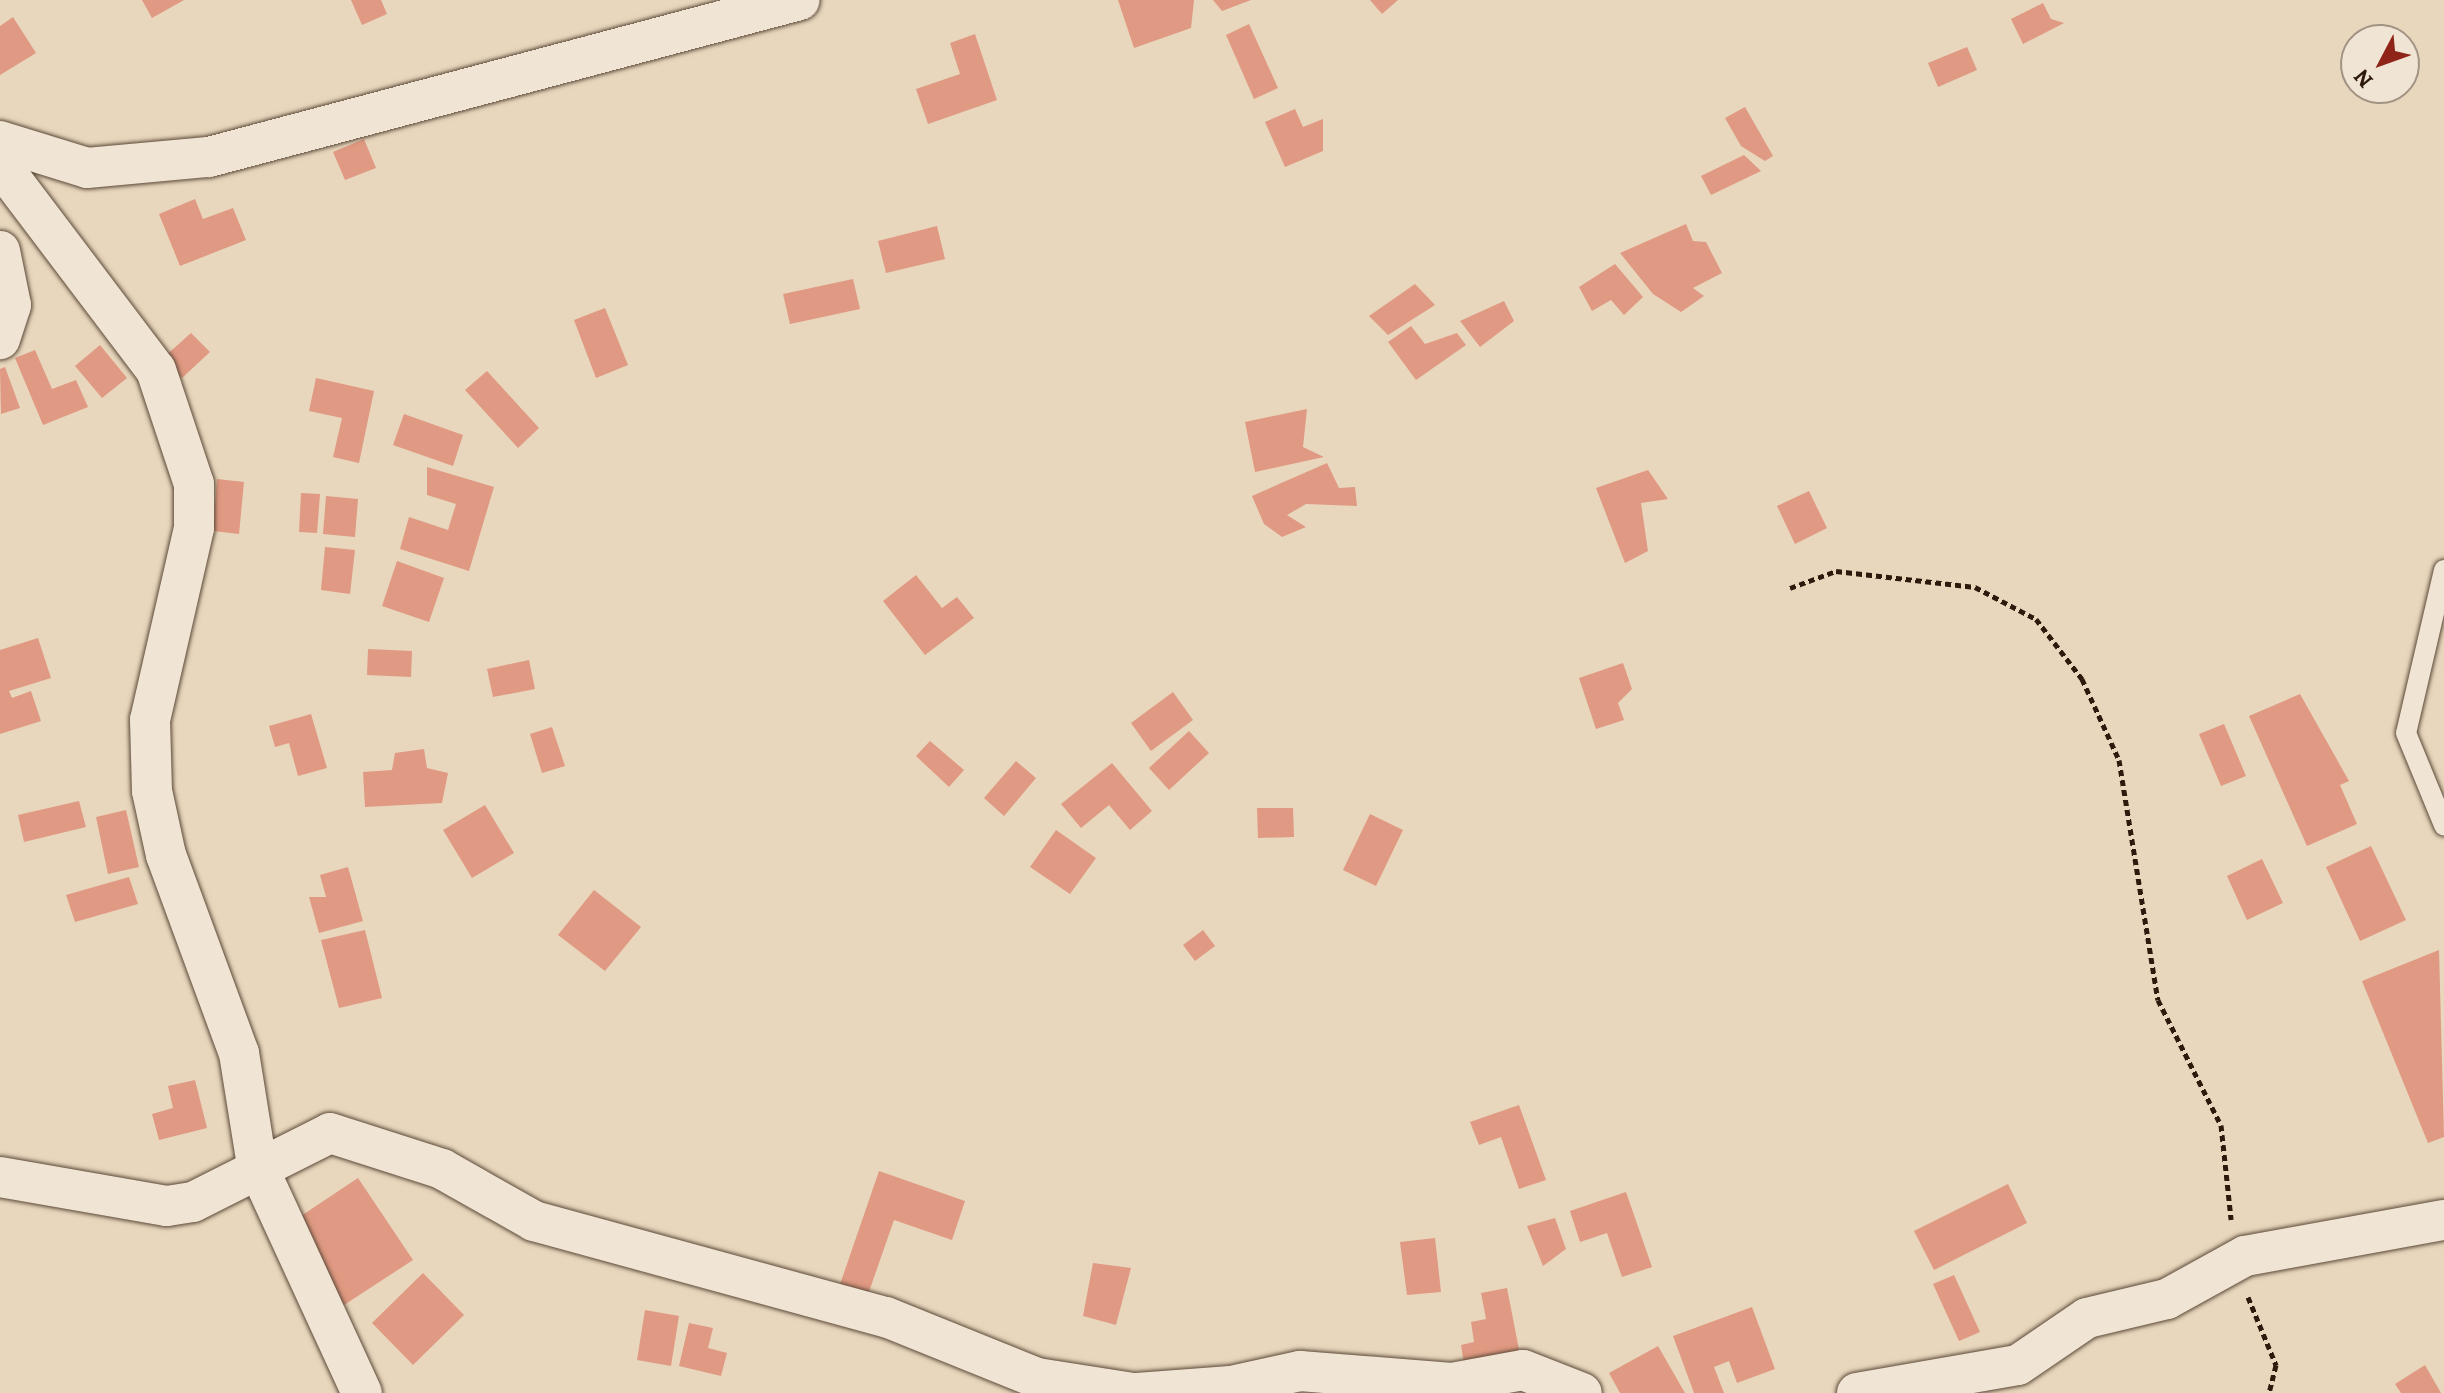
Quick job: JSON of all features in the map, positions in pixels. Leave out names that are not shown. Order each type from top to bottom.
[{"type":"street","points":[[0,141],[87,168],[209,157],[800,0]]},
{"type":"street","points":[[0,164],[156,370],[194,484],[194,528],[150,720],[152,791],[166,855],[239,1053],[257,1165],[362,1393]]},
{"type":"street","points":[[0,251],[11,305],[0,339]]},
{"type":"street","points":[[0,1177],[167,1206],[193,1202],[257,1165],[330,1133],[376,1145],[442,1169],[534,1221],[886,1317],[1037,1378],[1135,1393],[1231,1386],[1300,1371],[1452,1383],[1523,1370],[1582,1393]]},
{"type":"street","points":[[1857,1393],[2018,1365],[2087,1318],[2167,1299],[2238,1240],[2443,1220]]},
{"type":"lane","points":[[2444,570],[2406,733],[2444,825]]},
{"type":"path","points":[[1790,588],[1836,571],[1975,587],[2036,619],[2082,679],[2119,760],[2158,1000],[2221,1125],[2250,1304],[2276,1365],[2269,1393]]},
{"type":"building","points":[[142,0],[184,0],[152,18]]},
{"type":"building","points":[[351,0],[381,0],[387,14],[362,25]]},
{"type":"building","points":[[1118,0],[1194,0],[1191,28],[1134,48]]},
{"type":"building","points":[[1213,0],[1251,0],[1222,11]]},
{"type":"building","points":[[1370,0],[1398,0],[1382,14]]},
{"type":"building","points":[[2043,3],[2051,19],[2064,23],[2023,44],[2011,19]]},
{"type":"building","points":[[13,17],[36,53],[0,75],[0,26]]},
{"type":"building","points":[[1249,24],[1278,88],[1254,99],[1226,35]]},
{"type":"building","points":[[975,34],[997,100],[928,124],[916,89],[960,74],[950,43]]},
{"type":"building","points":[[1967,47],[1977,70],[1938,87],[1928,63]]},
{"type":"building","points":[[1745,107],[1773,156],[1765,161],[1741,146],[1725,118]]},
{"type":"building","points":[[1295,109],[1303,127],[1323,119],[1323,151],[1285,167],[1265,122]]},
{"type":"building","points":[[364,139],[376,168],[345,180],[333,152]]},
{"type":"building","points":[[1744,155],[1761,171],[1711,195],[1701,176]]},
{"type":"building","points":[[195,199],[203,219],[233,208],[246,240],[180,266],[159,214]]},
{"type":"building","points":[[1686,224],[1693,241],[1706,242],[1722,273],[1693,288],[1704,296],[1681,312],[1653,294],[1620,253]]},
{"type":"building","points":[[937,226],[945,259],[886,273],[878,241]]},
{"type":"building","points":[[1615,264],[1643,297],[1624,315],[1611,300],[1592,311],[1579,287]]},
{"type":"building","points":[[853,279],[860,309],[790,324],[783,294]]},
{"type":"building","points":[[1415,284],[1435,305],[1388,335],[1369,316]]},
{"type":"building","points":[[1504,301],[1514,321],[1480,347],[1460,321]]},
{"type":"building","points":[[605,308],[628,365],[596,378],[574,320]]},
{"type":"building","points":[[1411,326],[1425,344],[1457,333],[1466,345],[1416,380],[1388,342]]},
{"type":"building","points":[[191,333],[210,352],[182,378],[163,358]]},
{"type":"building","points":[[100,345],[127,378],[102,398],[75,366]]},
{"type":"building","points":[[35,350],[52,389],[76,380],[88,407],[43,425],[15,358]]},
{"type":"building","points":[[5,367],[20,408],[1,414],[0,369]]},
{"type":"building","points":[[487,371],[539,428],[518,448],[465,390]]},
{"type":"building","points":[[316,378],[374,391],[359,463],[333,457],[342,418],[309,411]]},
{"type":"building","points":[[1307,409],[1303,447],[1324,457],[1255,472],[1245,422]]},
{"type":"building","points":[[404,414],[463,435],[453,466],[393,445]]},
{"type":"building","points":[[1327,463],[1339,488],[1355,487],[1357,506],[1306,504],[1287,515],[1306,527],[1282,537],[1264,524],[1252,496]]},
{"type":"building","points":[[427,467],[494,487],[469,571],[400,549],[409,517],[448,530],[456,504],[427,495]]},
{"type":"building","points":[[1648,470],[1668,499],[1641,503],[1648,551],[1625,563],[1596,488]]},
{"type":"building","points":[[217,479],[244,482],[239,534],[213,531]]},
{"type":"building","points":[[1809,491],[1827,528],[1795,544],[1777,506]]},
{"type":"building","points":[[301,493],[320,494],[317,533],[299,532]]},
{"type":"building","points":[[326,496],[358,499],[355,537],[323,534]]},
{"type":"building","points":[[325,547],[355,550],[350,594],[321,590]]},
{"type":"building","points":[[397,561],[444,578],[429,622],[382,606]]},
{"type":"building","points":[[916,575],[942,608],[957,597],[974,618],[925,655],[883,601]]},
{"type":"building","points":[[38,638],[51,678],[9,691],[12,698],[31,691],[41,721],[0,734],[0,650]]},
{"type":"building","points":[[368,649],[412,651],[411,677],[367,675]]},
{"type":"building","points":[[529,660],[535,689],[493,697],[487,669]]},
{"type":"building","points":[[1623,663],[1632,689],[1618,703],[1624,720],[1596,729],[1579,678]]},
{"type":"building","points":[[1173,692],[1193,720],[1151,751],[1131,723]]},
{"type":"building","points":[[2300,694],[2349,781],[2340,785],[2357,824],[2307,846],[2249,716]]},
{"type":"building","points":[[311,714],[327,768],[298,776],[289,743],[275,747],[269,726]]},
{"type":"building","points":[[2224,724],[2246,776],[2221,786],[2199,734]]},
{"type":"building","points":[[552,727],[565,766],[542,773],[530,734]]},
{"type":"building","points":[[1189,731],[1209,753],[1169,790],[1149,768]]},
{"type":"building","points":[[930,741],[964,770],[949,787],[916,756]]},
{"type":"building","points":[[424,749],[427,768],[448,773],[442,803],[365,807],[363,772],[392,770],[395,753]]},
{"type":"building","points":[[1016,761],[1036,778],[1004,816],[984,798]]},
{"type":"building","points":[[1112,763],[1152,811],[1130,830],[1109,805],[1081,828],[1061,804]]},
{"type":"building","points":[[79,801],[86,827],[24,842],[18,815]]},
{"type":"building","points":[[485,805],[514,853],[472,878],[443,830]]},
{"type":"building","points":[[1257,808],[1293,808],[1294,837],[1258,838]]},
{"type":"building","points":[[126,810],[139,867],[108,874],[96,817]]},
{"type":"building","points":[[1370,814],[1403,830],[1376,886],[1343,870]]},
{"type":"building","points":[[1056,830],[1096,858],[1070,894],[1030,867]]},
{"type":"building","points":[[2371,846],[2406,920],[2360,941],[2326,867]]},
{"type":"building","points":[[2262,859],[2283,903],[2247,920],[2227,876]]},
{"type":"building","points":[[348,867],[363,921],[319,933],[309,897],[326,897],[320,875]]},
{"type":"building","points":[[129,877],[138,904],[75,922],[66,895]]},
{"type":"building","points":[[594,890],[641,927],[605,971],[558,935]]},
{"type":"building","points":[[365,930],[382,998],[339,1008],[321,940]]},
{"type":"building","points":[[1203,930],[1215,946],[1195,961],[1183,945]]},
{"type":"building","points":[[2439,950],[2444,1137],[2428,1143],[2362,981]]},
{"type":"building","points":[[195,1080],[207,1128],[159,1140],[152,1114],[173,1108],[168,1086]]},
{"type":"building","points":[[1519,1105],[1546,1180],[1519,1189],[1501,1137],[1479,1145],[1470,1122]]},
{"type":"building","points":[[879,1171],[965,1201],[952,1240],[894,1220],[864,1306],[836,1296]]},
{"type":"building","points":[[358,1178],[413,1260],[341,1307],[286,1226]]},
{"type":"building","points":[[2008,1184],[2027,1223],[1934,1270],[1914,1231]]},
{"type":"building","points":[[1626,1192],[1652,1267],[1622,1277],[1607,1233],[1580,1242],[1570,1211]]},
{"type":"building","points":[[1555,1218],[1566,1249],[1543,1266],[1527,1226]]},
{"type":"building","points":[[1435,1238],[1441,1292],[1407,1295],[1400,1242]]},
{"type":"building","points":[[1093,1263],[1131,1268],[1116,1325],[1083,1316]]},
{"type":"building","points":[[423,1273],[464,1315],[413,1365],[372,1323]]},
{"type":"building","points":[[1954,1275],[1980,1332],[1959,1341],[1933,1284]]},
{"type":"building","points":[[1507,1288],[1521,1360],[1465,1370],[1461,1345],[1474,1342],[1471,1322],[1486,1319],[1481,1293]]},
{"type":"building","points":[[1752,1307],[1775,1369],[1737,1383],[1729,1361],[1714,1367],[1724,1393],[1694,1393],[1673,1336]]},
{"type":"building","points":[[645,1310],[679,1316],[671,1366],[637,1360]]},
{"type":"building","points":[[689,1323],[713,1328],[708,1348],[727,1353],[721,1376],[679,1366]]},
{"type":"building","points":[[1658,1346],[1685,1393],[1620,1393],[1609,1373]]},
{"type":"building","points":[[2425,1365],[2441,1393],[2401,1393],[2395,1384]]}]
